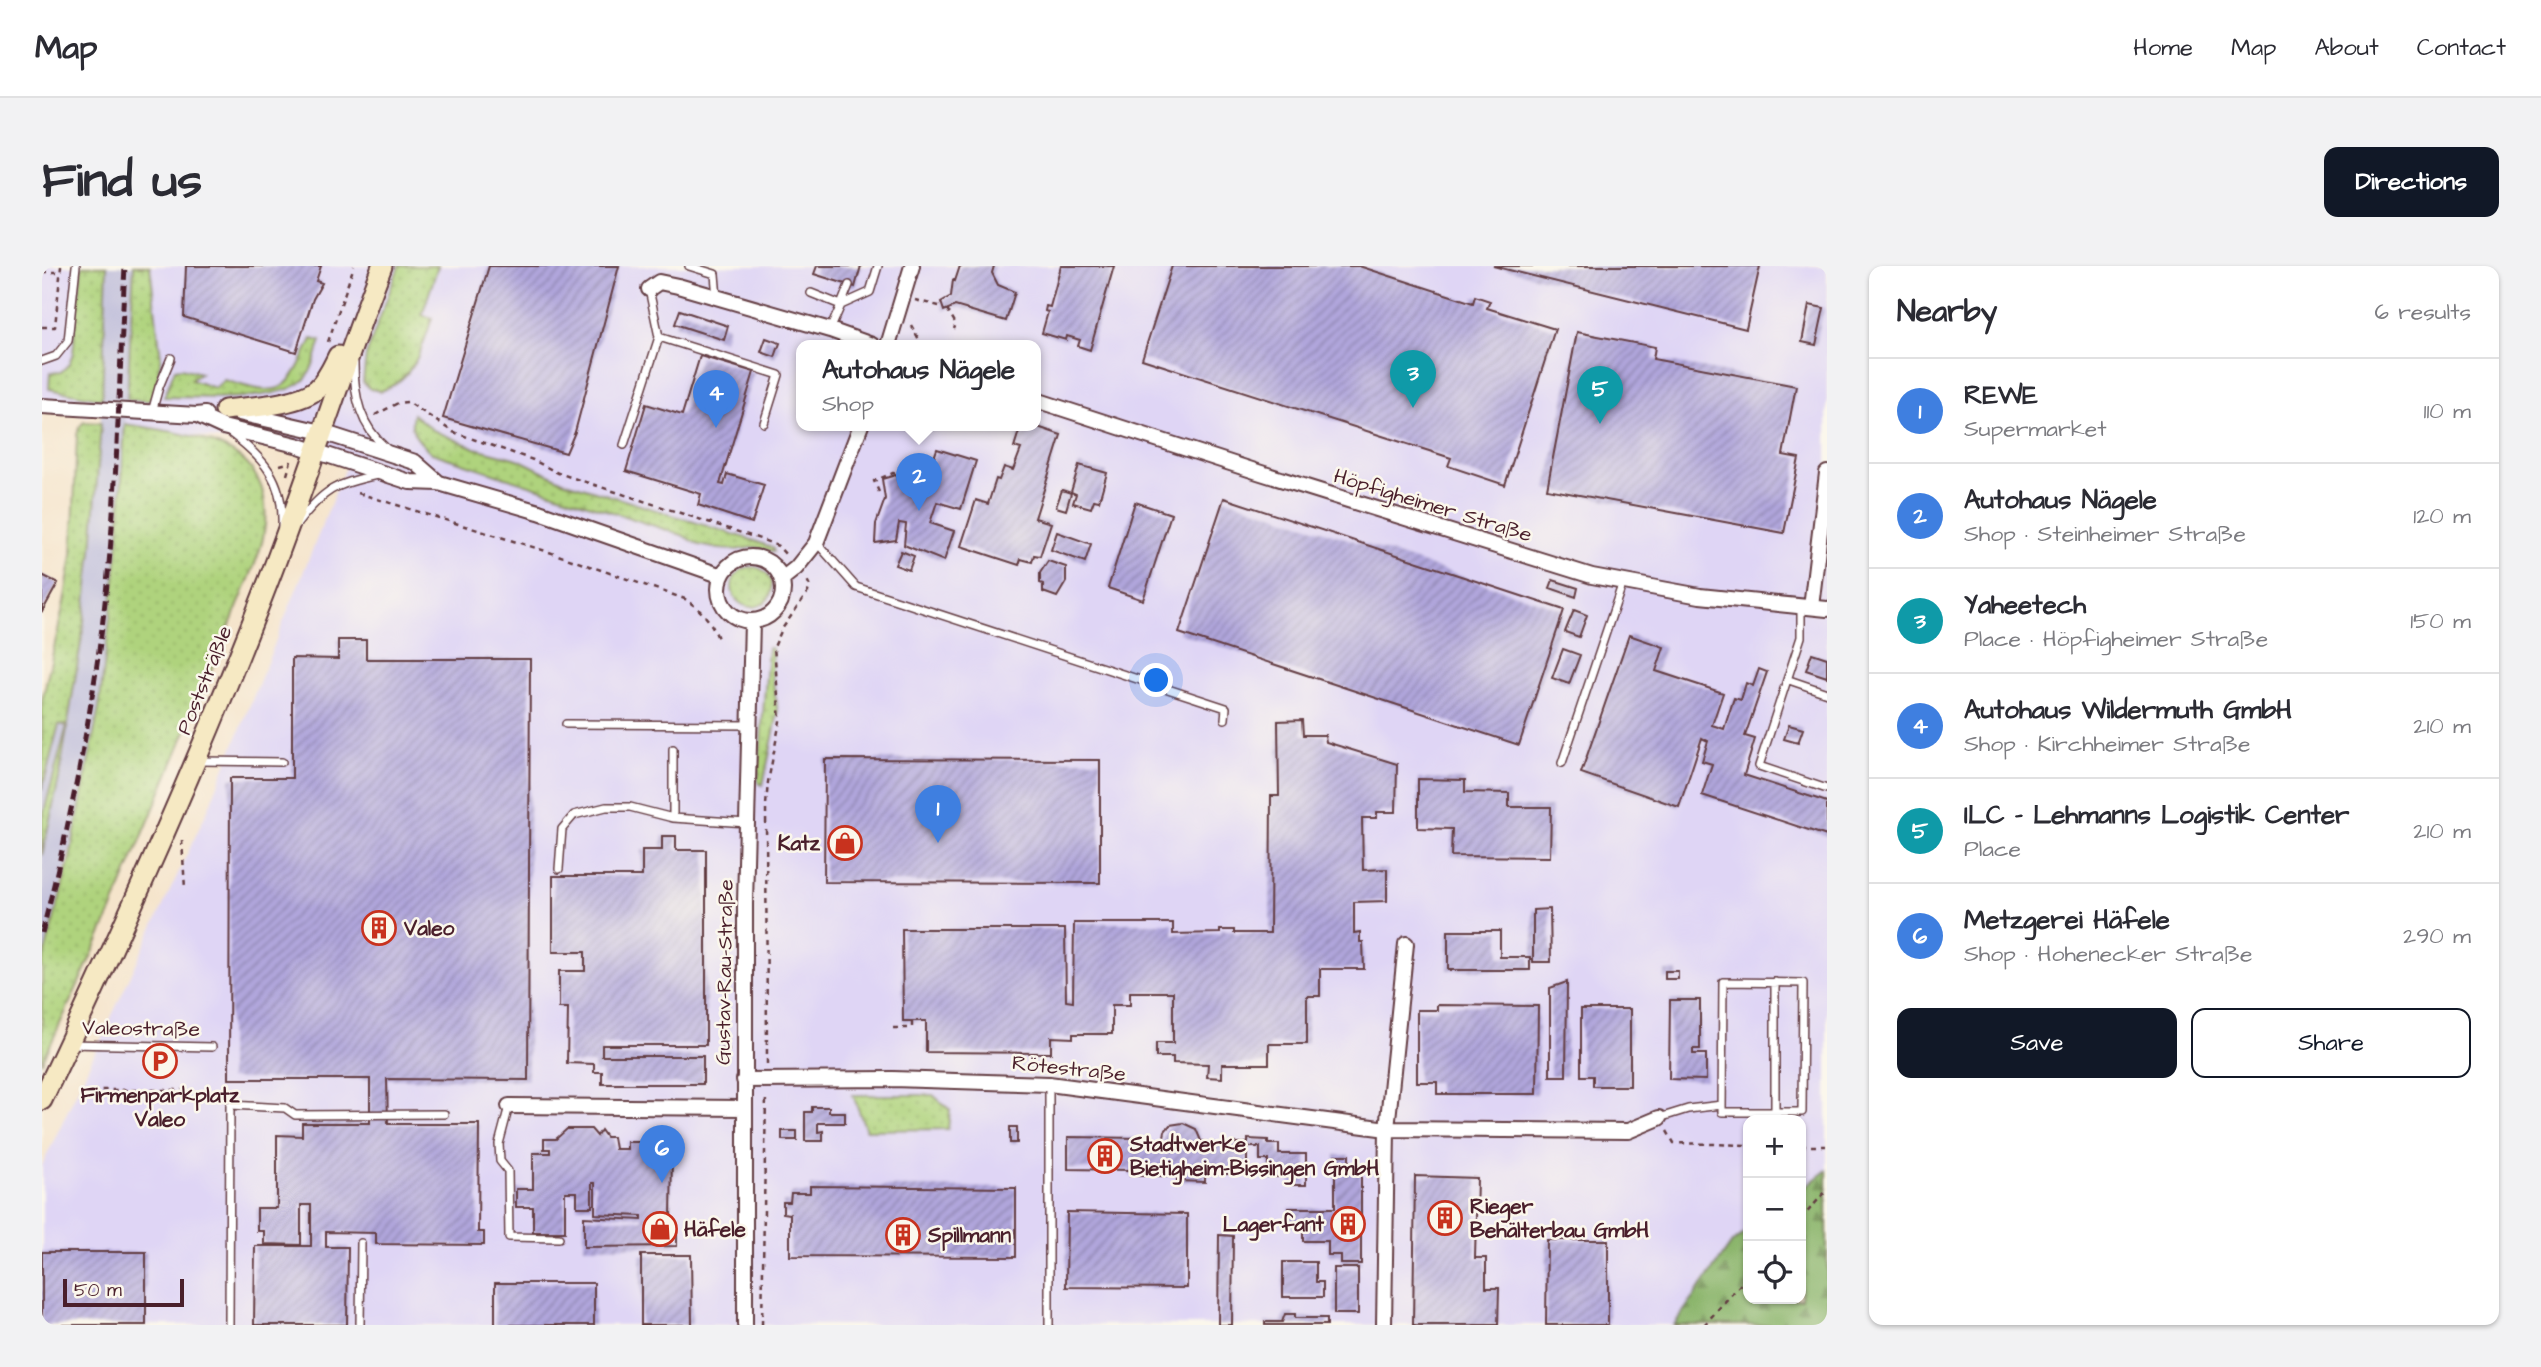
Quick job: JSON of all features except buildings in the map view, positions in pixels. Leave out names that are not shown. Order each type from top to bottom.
[{"type":"main road","name":"Poststräßle","points":[[42,1100],[227,688],[280,551],[379,273]]},
{"type":"main road","points":[[224,419],[302,397],[318,388],[331,372],[350,326],[379,273]]},
{"type":"street","points":[[890,340],[912,266]]},
{"type":"street","points":[[649,289],[659,282],[858,340]]},
{"type":"street","name":"Höpfigheimer Straße","points":[[1041,402],[1592,576],[1700,596],[1827,609]]},
{"type":"street","points":[[42,406],[197,415],[322,432],[415,462],[439,483]]},
{"type":"street","points":[[224,419],[410,482],[439,483],[539,512],[722,576]]},
{"type":"street","points":[[782,579],[796,568],[816,543],[858,431]]},
{"type":"street","points":[[1806,607],[1827,473]]},
{"type":"street","points":[[748,557],[769,562],[782,579],[783,589],[777,607],[771,614],[752,621],[732,614],[720,597],[722,576],[728,566],[737,560],[748,557]]},
{"type":"street","name":"Gustav-Rau-Straße","points":[[745,1325],[744,1080],[752,621]]},
{"type":"street","points":[[1384,1325],[1387,1129],[1406,944]]},
{"type":"street","name":"Rötestraße","points":[[744,1080],[893,1079],[1049,1084],[1387,1129],[1628,1130],[1659,1118]]},
{"type":"street","points":[[509,1106],[744,1108]]},
{"type":"lane","points":[[42,361],[56,356],[68,341],[76,266]]},
{"type":"lane","points":[[689,266],[715,274],[717,298]]},
{"type":"lane","points":[[811,293],[841,305],[870,292],[878,266]]},
{"type":"lane","points":[[830,330],[849,285]]},
{"type":"lane","points":[[624,445],[659,337],[649,289]]},
{"type":"lane","points":[[366,306],[354,360],[354,385],[364,422],[374,438],[395,456]]},
{"type":"lane","points":[[659,337],[779,374],[764,424]]},
{"type":"lane","points":[[152,413],[171,358]]},
{"type":"lane","points":[[224,419],[270,468],[281,503],[280,551]]},
{"type":"lane","points":[[280,551],[317,500],[339,485],[384,473]]},
{"type":"lane","points":[[816,543],[856,587],[1226,708],[1225,719]]},
{"type":"lane","points":[[1562,764],[1623,582]]},
{"type":"lane","points":[[1806,607],[1789,680],[1759,766],[1827,789]]},
{"type":"lane","points":[[1789,680],[1827,693]]},
{"type":"lane","points":[[566,724],[751,725]]},
{"type":"lane","points":[[673,749],[673,818]]},
{"type":"lane","points":[[195,761],[282,762]]},
{"type":"lane","points":[[559,869],[562,829],[574,815],[606,807],[631,807],[673,818],[748,823]]},
{"type":"lane","points":[[1723,982],[1803,983],[1802,1112],[1722,1112],[1722,1105],[1723,982]]},
{"type":"lane","points":[[1775,982],[1775,1112]]},
{"type":"lane","name":"Valeostraße","points":[[68,1044],[212,1047]]},
{"type":"lane","points":[[1049,1084],[1049,1325]]},
{"type":"lane","points":[[229,1325],[230,1105],[285,1108],[295,1115],[443,1114]]},
{"type":"lane","points":[[1659,1118],[1688,1109],[1722,1105]]},
{"type":"lane","points":[[509,1106],[499,1144],[500,1161],[508,1171],[509,1237],[559,1238]]},
{"type":"lane","points":[[360,1243],[360,1325]]},
{"type":"path","points":[[42,327],[55,327],[61,266]]},
{"type":"path","points":[[327,343],[354,266]]},
{"type":"path","points":[[42,272],[61,272]]},
{"type":"path","points":[[914,300],[943,307]]},
{"type":"path","points":[[947,309],[956,324],[954,329]]},
{"type":"path","points":[[910,318],[912,329],[919,340]]},
{"type":"path","points":[[364,422],[398,403],[408,402],[453,432],[533,460],[558,473],[760,539],[784,551]]},
{"type":"path","points":[[879,492],[874,481],[893,474],[907,477]]},
{"type":"path","points":[[339,485],[345,490],[549,552],[685,599],[702,611],[719,641]]},
{"type":"path","points":[[762,1325],[766,1080],[766,805],[780,721],[774,647],[782,629],[808,592],[810,586],[807,579]]},
{"type":"path","points":[[181,837],[185,889]]},
{"type":"path","points":[[893,1028],[912,1028],[912,1021]]},
{"type":"path","points":[[92,1092],[182,1090]]},
{"type":"path","points":[[1659,1118],[1674,1143],[1743,1145]]},
{"type":"path","points":[[1806,1146],[1827,1146]]},
{"type":"path","points":[[1806,1213],[1827,1190]]},
{"type":"path","points":[[1704,1325],[1743,1282]]},
{"type":"shaded area","points":[[42,266],[107,266],[102,399],[89,416],[42,408]]},
{"type":"shaded area","points":[[107,266],[134,266],[118,553],[99,708],[86,783],[42,965],[42,855],[72,704],[92,551]]},
{"type":"shaded area","points":[[134,266],[1827,266],[1827,1170],[1806,1186],[1806,1115],[1743,1115],[1743,1235],[1732,1243],[1674,1325],[42,1325],[42,1166],[209,807],[348,461],[125,424]]},
{"type":"shaded area","points":[[59,724],[67,725],[42,819],[42,790]]},
{"type":"green space","points":[[82,266],[107,266],[102,399],[49,389],[50,373],[61,372],[69,364],[73,353]]},
{"type":"green space","points":[[134,266],[150,266],[161,358],[156,386],[149,401],[127,400]]},
{"type":"green space","points":[[399,266],[438,266],[422,315],[432,318],[420,352],[409,371],[392,386],[381,391],[370,389],[363,382],[366,355]]},
{"type":"green space","points":[[312,339],[321,341],[312,369],[296,386],[281,392],[219,398],[164,397],[175,369],[182,368],[200,373],[191,380],[215,388],[224,380],[260,389],[272,390],[281,387],[296,371]]},
{"type":"green space","points":[[413,414],[433,430],[475,448],[518,459],[563,481],[755,541],[773,548],[774,552],[756,547],[735,550],[699,545],[682,535],[432,453],[413,431]]},
{"type":"green space","points":[[84,422],[101,423],[92,551],[83,630],[59,778],[42,855],[42,819],[67,726],[59,724],[42,790],[42,701],[72,555],[77,435]]},
{"type":"green space","points":[[125,424],[204,440],[227,450],[246,463],[259,482],[265,506],[263,538],[247,584],[105,926],[42,1063],[42,965],[70,858],[99,708],[118,553]]},
{"type":"green space","points":[[752,567],[766,573],[772,587],[766,601],[752,607],[738,601],[732,587],[738,573]]},
{"type":"green space","points":[[768,648],[772,648],[772,674],[778,713],[763,785],[758,783],[758,780]]},
{"type":"green space","points":[[853,1095],[933,1095],[950,1110],[948,1129],[866,1130]]},
{"type":"green space","points":[[1827,1170],[1827,1325],[1674,1325],[1732,1243],[1743,1235],[1743,1304],[1806,1304],[1806,1186]]},
{"type":"railway","points":[[42,933],[84,744],[105,600],[115,481],[125,266]]},
{"type":"place","name":"Yaheetech","points":[[1413,408]]},
{"type":"place","name":"ILC - Lehmanns Logistik Center","points":[[1600,424]]},
{"type":"place","name":"Autohaus Wildermuth GmbH","points":[[716,428]]},
{"type":"place","name":"Autohaus Nägele","points":[[919,511]]},
{"type":"place","name":"Katz","points":[[845,843]]},
{"type":"place","name":"REWE","points":[[938,843]]},
{"type":"place","name":"Valeo","points":[[379,928]]},
{"type":"place","name":"Firmenparkplatz Valeo","points":[[160,1061]]},
{"type":"place","name":"Stadtwerke Bietigheim-Bissingen GmbH","points":[[1105,1156]]},
{"type":"place","name":"Metzgerei Häfele","points":[[662,1183]]},
{"type":"place","name":"Rieger Behälterbau GmbH","points":[[1445,1218]]},
{"type":"place","name":"Lagerfant","points":[[1348,1224]]},
{"type":"place","name":"Häfele","points":[[660,1229]]},
{"type":"place","name":"Spillmann","points":[[903,1235]]}]
